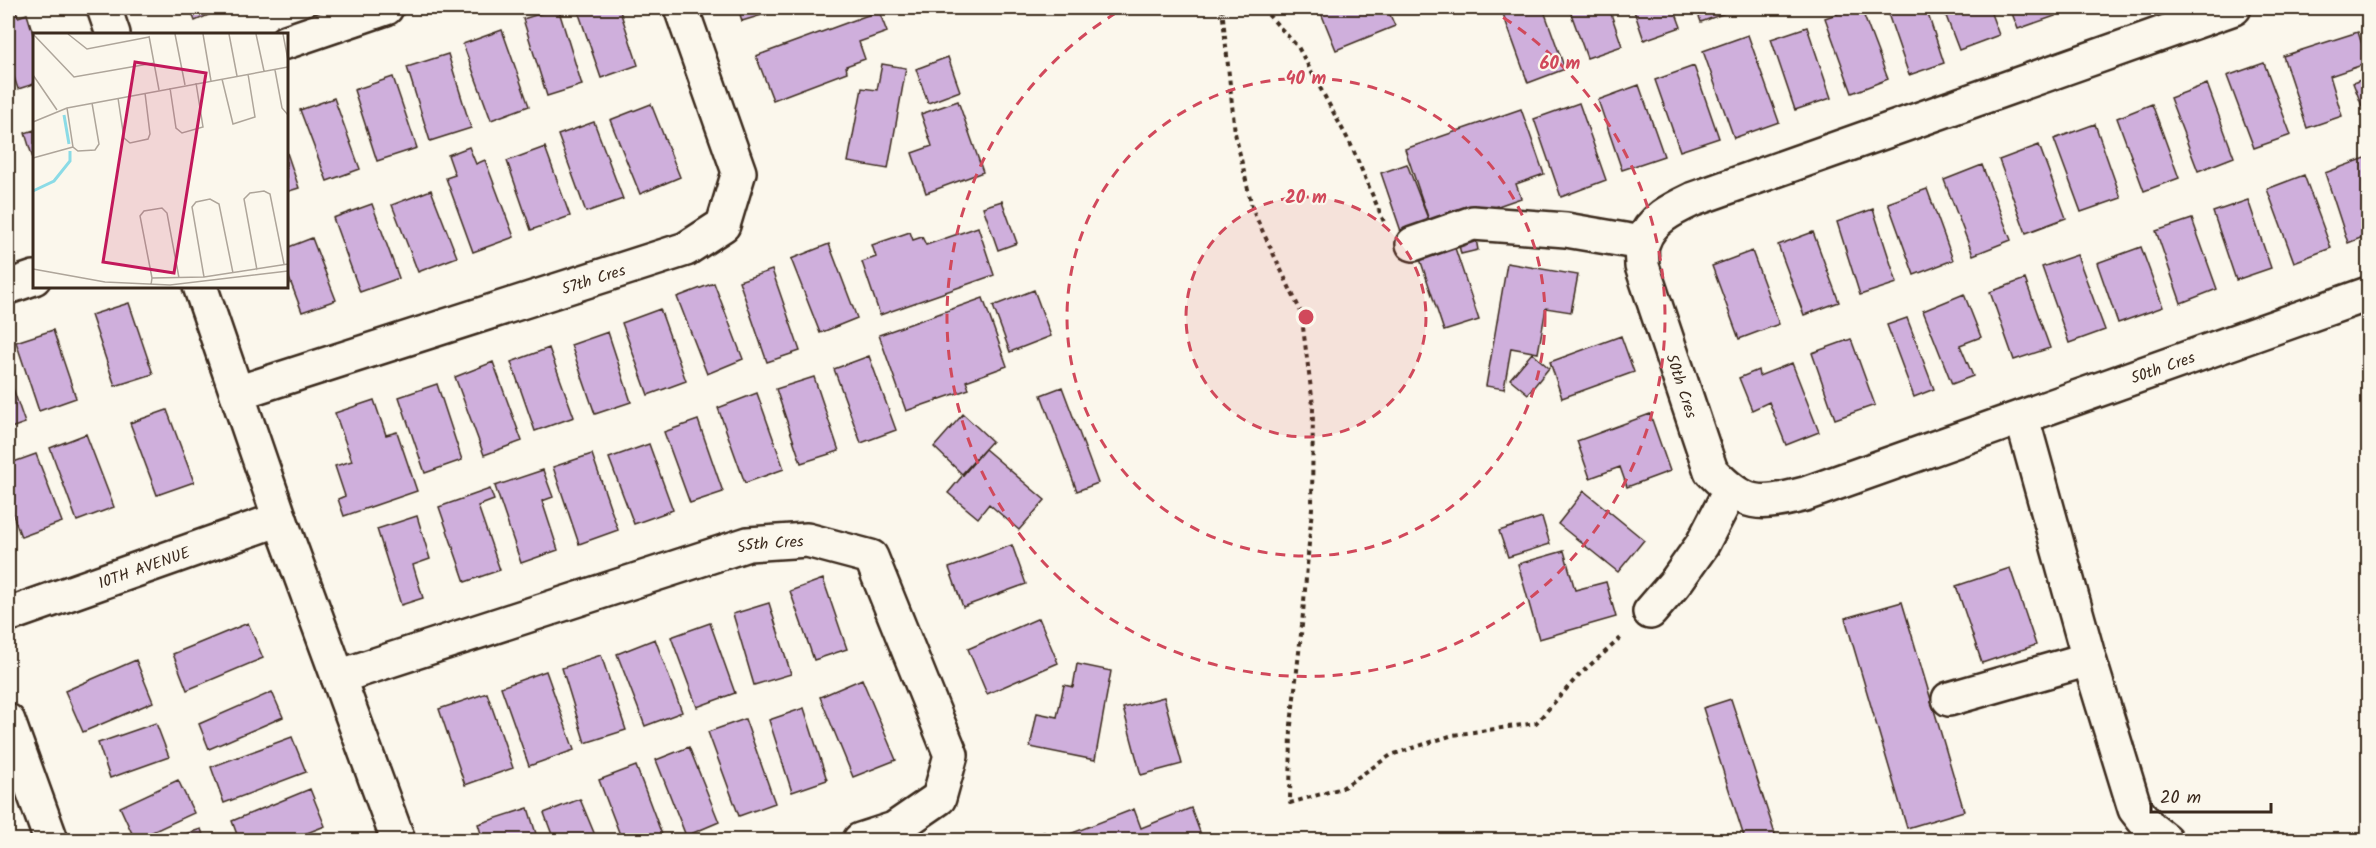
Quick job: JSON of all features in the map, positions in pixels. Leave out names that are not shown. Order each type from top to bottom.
[{"type":"street","points":[[104,8],[113,33]]},
{"type":"street","points":[[288,41],[386,8]]},
{"type":"street","name":"57th Cres","points":[[237,393],[686,249],[723,225],[739,172],[681,8]]},
{"type":"street","points":[[1413,244],[1473,223],[1566,230],[1642,243],[1651,227],[1668,212],[1694,199],[2234,8]]},
{"type":"street","name":"50th Cres","points":[[1642,243],[1642,266],[1711,471],[1730,491],[1748,501],[1773,502],[1805,494],[2368,294]]},
{"type":"street","points":[[8,287],[33,278]]},
{"type":"street","points":[[201,288],[280,519],[398,840]]},
{"type":"street","points":[[2022,418],[2089,659],[2135,809],[2150,828],[2165,840]]},
{"type":"street","points":[[1650,612],[1675,583],[1702,545],[1730,491]]},
{"type":"street","name":"10TH AVENUE","points":[[8,615],[280,519]]},
{"type":"street","name":"55th Cres","points":[[338,677],[748,544],[807,540],[871,558],[951,755],[939,798],[894,829],[860,840]]},
{"type":"street","points":[[1949,699],[2089,659]]},
{"type":"street","points":[[8,721],[51,840]]},
{"type":"path","points":[[1222,8],[1235,133],[1253,211],[1300,312],[1313,405],[1312,508],[1291,725],[1290,802],[1342,788],[1392,755],[1443,738],[1536,723],[1578,676],[1650,612]]},
{"type":"path","points":[[1263,8],[1298,47],[1351,145],[1394,245],[1413,244]]},
{"type":"building","points":[[8,8],[15,8],[18,17],[27,14],[33,34],[33,84],[18,89],[13,74],[8,75]]},
{"type":"building","points":[[190,8],[224,8],[195,21]]},
{"type":"building","points":[[558,8],[582,85],[547,96],[523,19]]},
{"type":"building","points":[[577,8],[619,8],[638,65],[601,78]]},
{"type":"building","points":[[738,8],[785,8],[742,21]]},
{"type":"building","points":[[1319,8],[1387,8],[1395,26],[1336,50]]},
{"type":"building","points":[[1511,8],[1543,8],[1565,69],[1528,83],[1502,11]]},
{"type":"building","points":[[1569,8],[1609,8],[1622,46],[1587,58]]},
{"type":"building","points":[[1633,8],[1674,8],[1681,27],[1644,40]]},
{"type":"building","points":[[1696,8],[1736,8],[1736,9],[1701,22]]},
{"type":"building","points":[[1853,8],[1861,8],[1888,79],[1852,93],[1825,18]]},
{"type":"building","points":[[1886,8],[1926,8],[1944,63],[1909,75]]},
{"type":"building","points":[[1943,8],[1989,8],[1999,35],[1959,50]]},
{"type":"building","points":[[2010,8],[2052,8],[2055,16],[2018,29]]},
{"type":"building","points":[[879,11],[887,32],[859,42],[865,59],[846,66],[847,72],[773,100],[756,56]]},
{"type":"building","points":[[1807,27],[1831,98],[1795,110],[1771,39]]},
{"type":"building","points":[[502,30],[529,106],[491,120],[463,44]]},
{"type":"building","points":[[2358,32],[2368,63],[2330,76],[2342,116],[2307,128],[2283,56]]},
{"type":"building","points":[[1748,35],[1779,122],[1734,138],[1703,51]]},
{"type":"building","points":[[448,54],[471,128],[430,141],[407,67]]},
{"type":"building","points":[[948,57],[960,91],[928,103],[916,69]]},
{"type":"building","points":[[2264,63],[2291,135],[2254,148],[2227,76]]},
{"type":"building","points":[[882,64],[906,68],[888,169],[848,162],[862,88],[877,90]]},
{"type":"building","points":[[1694,66],[1719,138],[1680,151],[1655,80]]},
{"type":"building","points":[[393,77],[417,148],[377,161],[354,90]]},
{"type":"building","points":[[2368,77],[2368,104],[2362,106],[2353,83]]},
{"type":"building","points":[[2207,84],[2234,157],[2198,171],[2170,98]]},
{"type":"building","points":[[1639,85],[1664,156],[1622,170],[1598,100]]},
{"type":"building","points":[[334,98],[360,169],[327,181],[300,110]]},
{"type":"building","points":[[958,101],[983,172],[926,193],[912,153],[932,146],[921,114]]},
{"type":"building","points":[[1579,103],[1606,180],[1561,197],[1534,119]]},
{"type":"building","points":[[651,104],[680,177],[640,194],[610,120]]},
{"type":"building","points":[[2152,104],[2179,178],[2144,191],[2117,118]]},
{"type":"building","points":[[1521,109],[1544,174],[1516,184],[1521,198],[1432,229],[1405,149]]},
{"type":"building","points":[[594,122],[623,199],[586,212],[558,135]]},
{"type":"building","points":[[2095,124],[2121,198],[2081,212],[2054,139]]},
{"type":"building","points":[[33,130],[33,159],[25,133]]},
{"type":"building","points":[[2039,145],[2066,218],[2026,233],[1999,160]]},
{"type":"building","points":[[469,147],[476,164],[485,160],[514,237],[473,252],[446,178],[455,175],[448,155]]},
{"type":"building","points":[[545,147],[570,216],[531,230],[507,161]]},
{"type":"building","points":[[288,156],[299,188],[288,191]]},
{"type":"building","points":[[2368,157],[2368,235],[2348,243],[2325,173]]},
{"type":"building","points":[[1407,164],[1432,229],[1404,240],[1381,173]]},
{"type":"building","points":[[1982,165],[2011,240],[1973,255],[1944,180]]},
{"type":"building","points":[[2304,175],[2331,248],[2294,262],[2267,189]]},
{"type":"building","points":[[1927,189],[1953,260],[1914,275],[1888,203]]},
{"type":"building","points":[[431,190],[457,257],[418,272],[392,205]]},
{"type":"building","points":[[2248,200],[2271,268],[2236,280],[2213,212]]},
{"type":"building","points":[[1002,201],[1017,243],[998,250],[983,207]]},
{"type":"building","points":[[372,204],[399,278],[360,292],[333,218]]},
{"type":"building","points":[[1873,209],[1897,283],[1860,295],[1837,222]]},
{"type":"building","points":[[2192,219],[2217,289],[2181,303],[2156,231]]},
{"type":"building","points":[[978,227],[994,275],[880,315],[862,262],[876,257],[872,245],[910,232],[913,240],[922,237],[926,245]]},
{"type":"building","points":[[1474,228],[1478,250],[1461,254],[1456,232]]},
{"type":"building","points":[[1813,232],[1839,302],[1804,315],[1778,245]]},
{"type":"building","points":[[312,238],[336,300],[302,312],[288,275],[288,247]]},
{"type":"building","points":[[829,244],[857,318],[820,333],[791,259]]},
{"type":"building","points":[[2141,247],[2163,307],[2118,323],[2097,263]]},
{"type":"building","points":[[1455,248],[1479,320],[1444,331],[1420,259]]},
{"type":"building","points":[[1752,251],[1779,324],[1739,339],[1712,266]]},
{"type":"building","points":[[2077,255],[2105,330],[2069,343],[2042,267]]},
{"type":"building","points":[[1507,263],[1578,275],[1571,312],[1546,308],[1538,353],[1511,348],[1504,389],[1486,386]]},
{"type":"building","points":[[772,270],[800,351],[767,362],[739,281]]},
{"type":"building","points":[[2025,279],[2050,348],[2014,360],[1990,292]]},
{"type":"building","points":[[714,283],[743,359],[707,374],[677,297]]},
{"type":"building","points":[[1034,290],[1051,336],[1010,352],[993,306]]},
{"type":"building","points":[[1964,294],[1981,337],[1960,345],[1973,376],[1952,384],[1923,311]]},
{"type":"building","points":[[983,298],[1007,366],[966,381],[969,389],[906,411],[879,335]]},
{"type":"building","points":[[129,303],[153,374],[115,386],[91,315]]},
{"type":"building","points":[[660,309],[686,381],[648,395],[622,323]]},
{"type":"building","points":[[1907,318],[1934,389],[1914,397],[1887,325]]},
{"type":"building","points":[[53,330],[76,398],[39,411],[16,342]]},
{"type":"building","points":[[608,332],[631,402],[595,414],[571,345]]},
{"type":"building","points":[[1621,336],[1634,372],[1562,398],[1550,362]]},
{"type":"building","points":[[1851,339],[1875,405],[1835,419],[1812,353]]},
{"type":"building","points":[[549,348],[574,417],[535,431],[511,362]]},
{"type":"building","points":[[1532,353],[1549,368],[1528,394],[1510,379]]},
{"type":"building","points":[[869,356],[896,430],[861,443],[834,369]]},
{"type":"building","points":[[493,362],[522,441],[484,455],[455,377]]},
{"type":"building","points":[[1792,363],[1819,432],[1786,445],[1769,402],[1752,410],[1739,378],[1758,370],[1759,376]]},
{"type":"building","points":[[8,374],[25,423],[8,429]]},
{"type":"building","points":[[814,377],[839,451],[801,463],[776,389]]},
{"type":"building","points":[[437,384],[462,460],[425,473],[399,397]]},
{"type":"building","points":[[1062,387],[1098,483],[1077,491],[1041,395]]},
{"type":"building","points":[[757,393],[784,469],[745,483],[718,408]]},
{"type":"building","points":[[374,400],[386,435],[397,432],[417,491],[344,516],[338,499],[345,496],[335,466],[352,461],[335,413]]},
{"type":"building","points":[[167,410],[194,482],[157,495],[130,423]]},
{"type":"building","points":[[963,414],[992,441],[962,474],[934,447]]},
{"type":"building","points":[[1650,414],[1670,471],[1627,487],[1620,467],[1590,478],[1577,441]]},
{"type":"building","points":[[698,420],[723,492],[690,503],[664,432]]},
{"type":"building","points":[[86,434],[114,507],[77,521],[50,448]]},
{"type":"building","points":[[649,444],[673,510],[634,524],[609,458]]},
{"type":"building","points":[[985,449],[1045,500],[1019,530],[989,504],[978,518],[948,493]]},
{"type":"building","points":[[36,454],[62,522],[21,537],[8,501],[8,464]]},
{"type":"building","points":[[592,454],[618,530],[579,544],[553,467]]},
{"type":"building","points":[[543,470],[553,497],[542,501],[558,550],[521,563],[495,486]]},
{"type":"building","points":[[490,489],[494,500],[478,506],[500,570],[465,582],[439,507]]},
{"type":"building","points":[[1584,491],[1644,540],[1618,572],[1558,524]]},
{"type":"building","points":[[417,516],[430,559],[413,565],[423,598],[401,605],[377,529]]},
{"type":"building","points":[[1542,517],[1550,544],[1508,557],[1499,531]]},
{"type":"building","points":[[1012,545],[1026,584],[963,607],[949,568]]},
{"type":"building","points":[[1564,551],[1575,590],[1606,582],[1616,617],[1539,639],[1518,564]]},
{"type":"building","points":[[2010,568],[2036,645],[1982,663],[1956,586]]},
{"type":"building","points":[[823,579],[847,649],[814,660],[790,591]]},
{"type":"building","points":[[1902,602],[1964,811],[1907,828],[1845,618]]},
{"type":"building","points":[[769,603],[791,674],[754,685],[733,614]]},
{"type":"building","points":[[1039,618],[1058,663],[987,694],[968,649]]},
{"type":"building","points":[[248,623],[263,658],[187,690],[173,654]]},
{"type":"building","points":[[710,623],[735,693],[697,707],[671,637]]},
{"type":"building","points":[[655,639],[682,712],[645,726],[617,654]]},
{"type":"building","points":[[601,655],[626,730],[585,743],[562,668]]},
{"type":"building","points":[[136,660],[153,702],[83,732],[65,691]]},
{"type":"building","points":[[1077,664],[1111,671],[1095,760],[1030,747],[1037,713],[1057,717],[1064,685],[1073,687]]},
{"type":"building","points":[[546,671],[574,750],[529,766],[501,687]]},
{"type":"building","points":[[862,679],[896,760],[853,777],[820,697]]},
{"type":"building","points":[[272,692],[283,717],[209,749],[199,724]]},
{"type":"building","points":[[487,693],[513,768],[465,785],[439,709]]},
{"type":"building","points":[[1164,697],[1182,764],[1141,775],[1123,708]]},
{"type":"building","points":[[1731,699],[1777,840],[1745,840],[1703,708]]},
{"type":"building","points":[[804,708],[827,780],[792,792],[769,720]]},
{"type":"building","points":[[745,719],[775,803],[739,816],[708,732]]},
{"type":"building","points":[[156,723],[169,757],[110,778],[98,743]]},
{"type":"building","points":[[292,737],[306,772],[224,803],[211,767]]},
{"type":"building","points":[[689,747],[719,822],[686,836],[656,760]]},
{"type":"building","points":[[636,766],[664,840],[622,840],[599,780]]},
{"type":"building","points":[[178,780],[194,813],[135,840],[120,807]]},
{"type":"building","points":[[310,789],[325,826],[289,840],[239,840],[232,821]]},
{"type":"building","points":[[580,799],[597,840],[554,840],[544,813]]},
{"type":"building","points":[[528,808],[538,840],[483,840],[478,824]]},
{"type":"building","points":[[1191,808],[1203,840],[1064,840],[1062,837],[1134,809],[1141,828]]},
{"type":"building","points":[[201,829],[205,840],[167,840]]},
{"type":"building","points":[[1044,832],[1046,840],[1017,840]]}]
